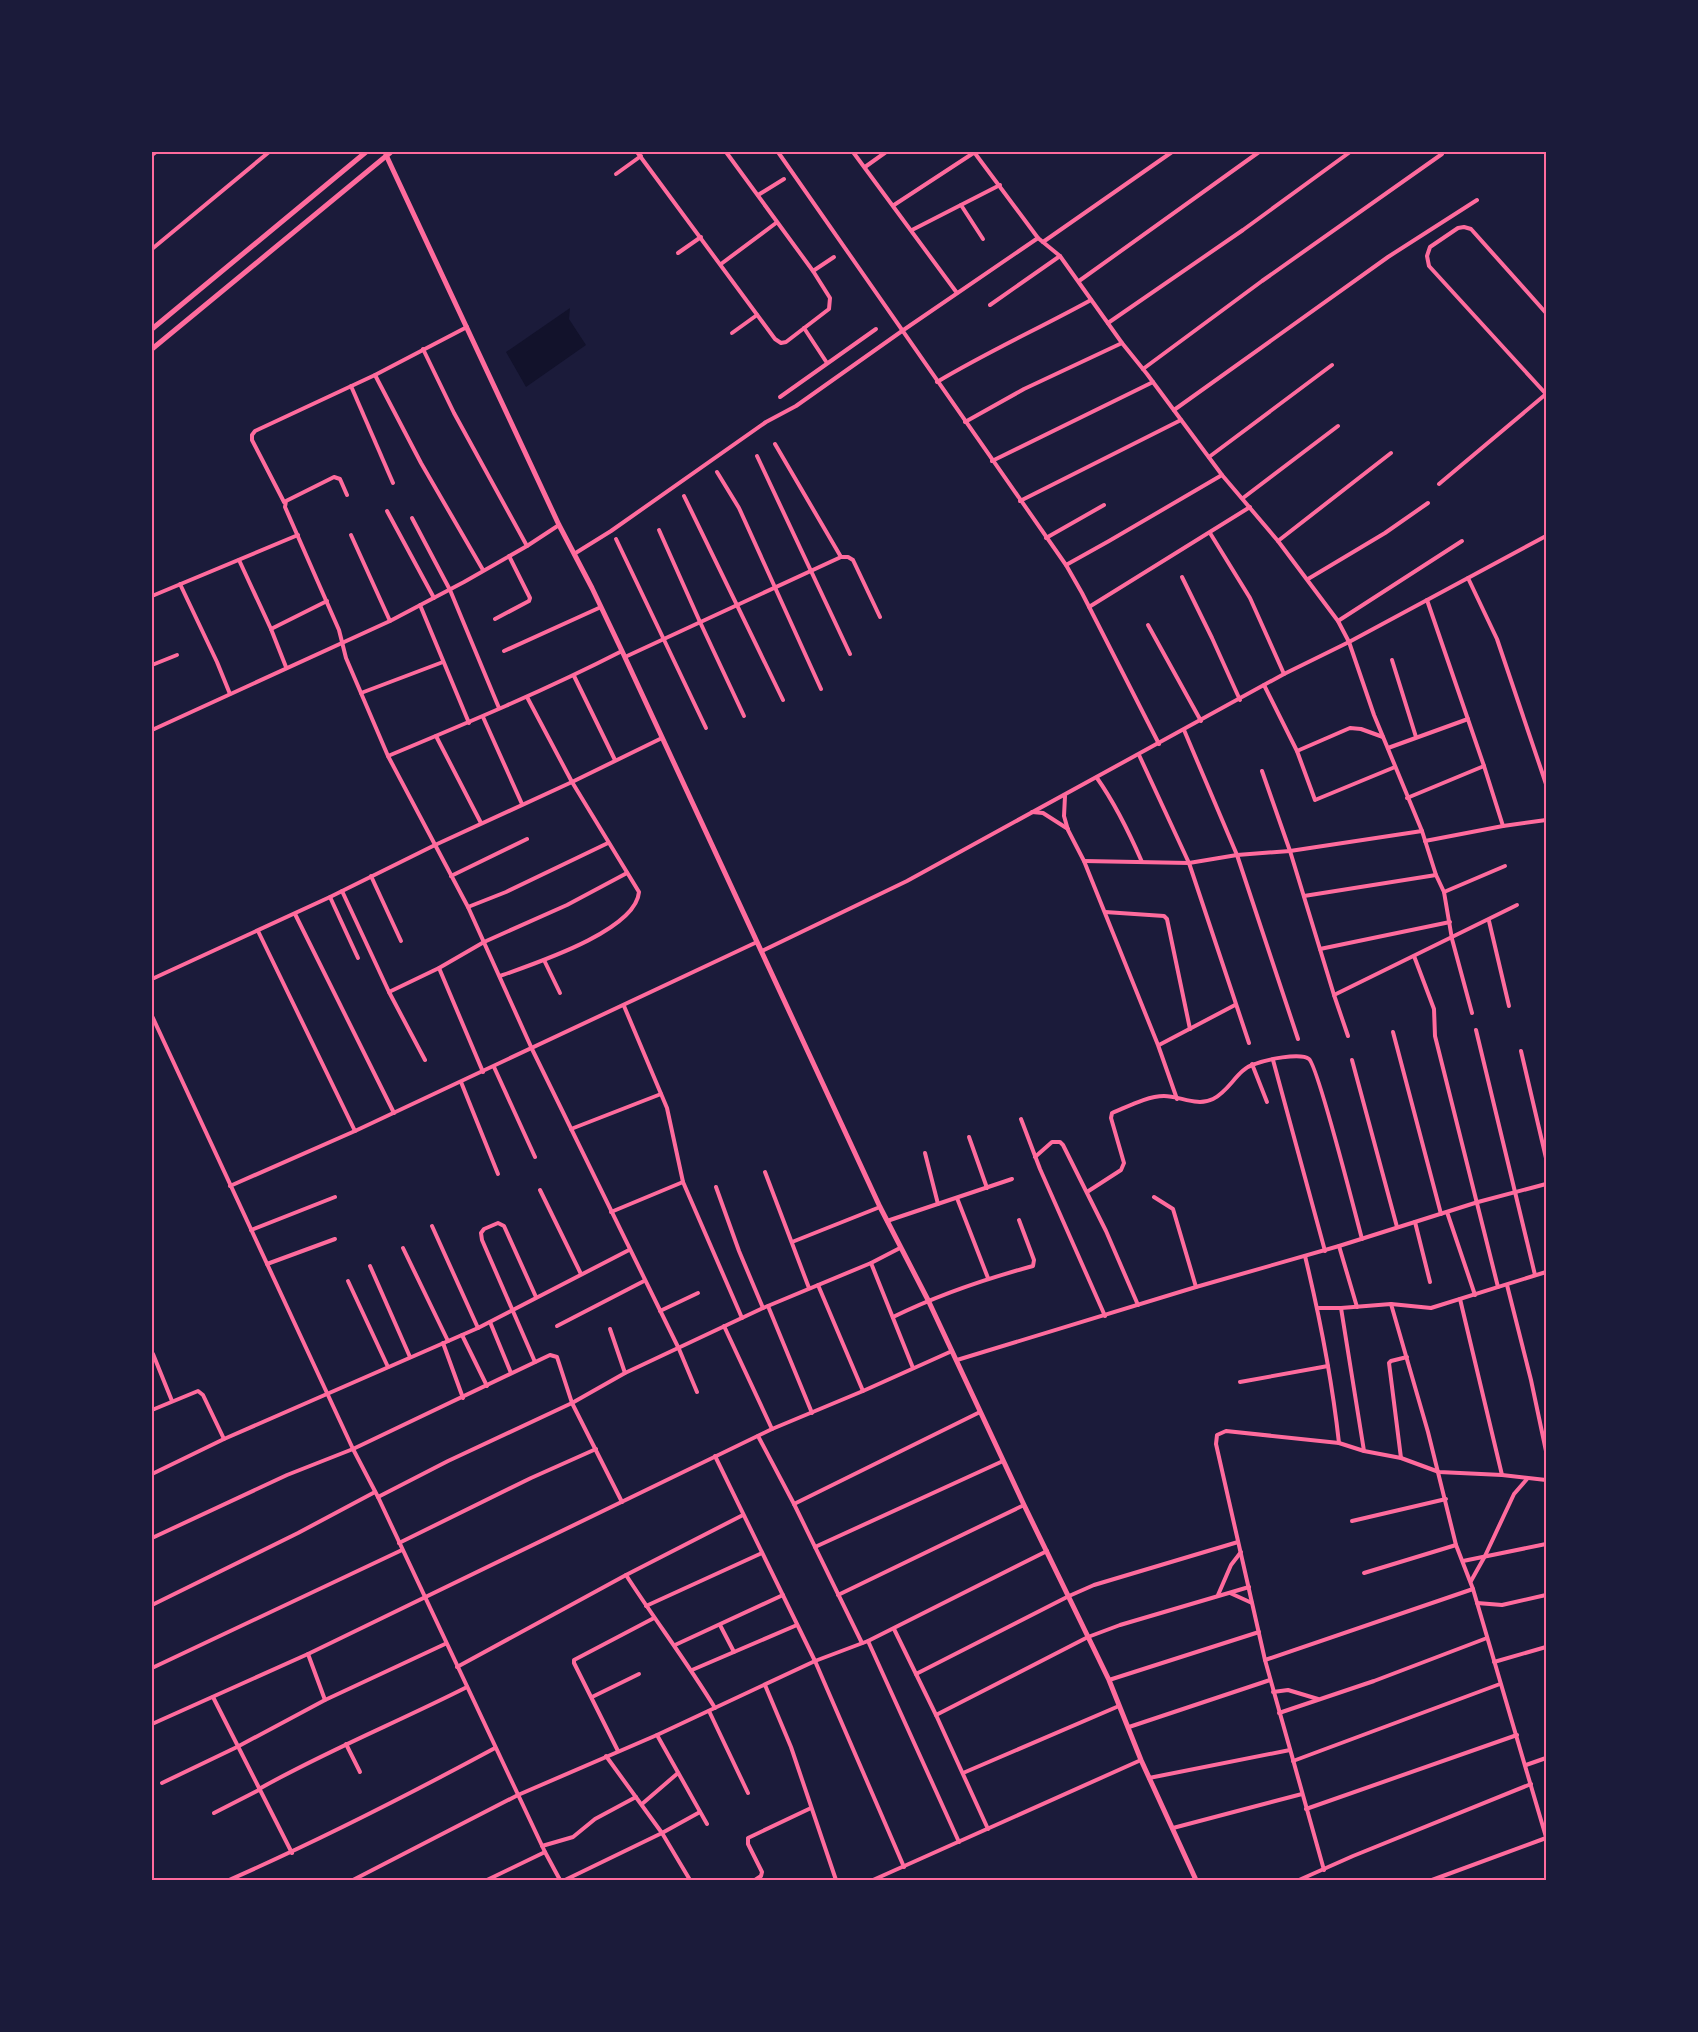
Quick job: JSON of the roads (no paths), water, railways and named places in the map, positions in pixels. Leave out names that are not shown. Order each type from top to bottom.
[{"type":"street","points":[[152,155],[156,152]]},
{"type":"street","points":[[152,249],[269,152]]},
{"type":"street","points":[[152,329],[366,152]]},
{"type":"street","points":[[615,174],[639,154],[775,339],[786,342],[829,309],[830,298],[813,271],[726,152]]},
{"type":"street","points":[[778,152],[1066,565],[1159,744]]},
{"type":"street","points":[[853,152],[957,293]]},
{"type":"street","points":[[865,167],[886,152]]},
{"type":"street","points":[[894,205],[974,152],[1038,238],[1060,256],[1209,458],[1308,579],[1338,621],[1349,642],[1383,737],[1422,831],[1444,892],[1452,939],[1472,1013]]},
{"type":"street","points":[[1043,242],[1172,152]]},
{"type":"street","points":[[1079,281],[1259,152]]},
{"type":"street","points":[[1108,323],[1243,230],[1350,152]]},
{"type":"street","points":[[152,349],[389,153],[559,525],[624,654],[880,1207],[928,1300],[1109,1680],[1141,1760],[1196,1881]]},
{"type":"street","points":[[1143,369],[1234,301],[1442,153]]},
{"type":"street","points":[[758,195],[784,179]]},
{"type":"street","points":[[912,230],[1000,185]]},
{"type":"street","points":[[1174,410],[1388,256],[1477,200]]},
{"type":"street","points":[[961,205],[983,239]]},
{"type":"street","points":[[721,264],[776,223]]},
{"type":"street","points":[[1439,484],[1546,394],[1429,266],[1427,256],[1430,247],[1458,228],[1471,229],[1546,313]]},
{"type":"street","points":[[678,253],[701,237]]},
{"type":"street","points":[[574,554],[611,531],[766,422],[796,406],[1038,238]]},
{"type":"street","points":[[990,305],[1060,256]]},
{"type":"street","points":[[813,271],[834,257]]},
{"type":"street","points":[[937,382],[1091,300]]},
{"type":"street","points":[[732,333],[757,315]]},
{"type":"street","points":[[467,327],[375,375],[255,431],[252,440],[285,503],[327,601],[346,658],[388,756],[468,907],[532,1049],[679,1349],[697,1392]]},
{"type":"street","points":[[804,328],[827,363]]},
{"type":"street","points":[[780,397],[876,329]]},
{"type":"street","points":[[965,422],[1024,389],[1122,343]]},
{"type":"street","points":[[423,349],[454,413],[527,546]]},
{"type":"street","points":[[1209,458],[1332,364]]},
{"type":"street","points":[[375,375],[421,463],[483,570]]},
{"type":"street","points":[[992,461],[1153,382]]},
{"type":"street","points":[[351,386],[393,483]]},
{"type":"street","points":[[1020,501],[1181,420]]},
{"type":"street","points":[[1243,498],[1338,426]]},
{"type":"street","points":[[775,444],[841,557]]},
{"type":"street","points":[[1278,541],[1391,453]]},
{"type":"street","points":[[757,456],[850,654]]},
{"type":"street","points":[[717,472],[739,508],[821,689]]},
{"type":"street","points":[[1066,565],[1222,474]]},
{"type":"street","points":[[285,503],[337,477],[347,495]]},
{"type":"street","points":[[684,496],[783,700]]},
{"type":"street","points":[[1308,579],[1385,533],[1428,503]]},
{"type":"street","points":[[1046,538],[1104,506]]},
{"type":"street","points":[[1089,607],[1250,507]]},
{"type":"street","points":[[387,511],[434,598]]},
{"type":"street","points":[[412,518],[450,590],[499,708]]},
{"type":"street","points":[[152,730],[390,621],[450,590],[559,525]]},
{"type":"street","points":[[659,530],[744,716]]},
{"type":"street","points":[[1210,533],[1250,598],[1284,674]]},
{"type":"street","points":[[152,596],[298,535]]},
{"type":"street","points":[[351,535],[390,621]]},
{"type":"street","points":[[762,951],[907,881],[1284,674],[1349,642],[1546,536]]},
{"type":"street","points":[[616,539],[706,728]]},
{"type":"street","points":[[1338,621],[1462,541]]},
{"type":"street","points":[[495,619],[529,601],[530,598],[509,556]]},
{"type":"street","points":[[388,756],[663,639],[841,557],[853,560],[880,616]]},
{"type":"street","points":[[239,560],[286,667]]},
{"type":"street","points":[[1182,577],[1240,700]]},
{"type":"street","points":[[1468,578],[1497,639],[1546,784]]},
{"type":"street","points":[[180,584],[230,694]]},
{"type":"street","points":[[1427,600],[1503,826]]},
{"type":"street","points":[[271,629],[327,601]]},
{"type":"street","points":[[420,605],[469,723]]},
{"type":"street","points":[[504,651],[601,607]]},
{"type":"street","points":[[1148,625],[1201,721]]},
{"type":"street","points":[[152,665],[177,655]]},
{"type":"street","points":[[1392,660],[1416,737]]},
{"type":"street","points":[[361,693],[443,662]]},
{"type":"street","points":[[574,676],[615,760]]},
{"type":"street","points":[[1264,685],[1297,751],[1315,800],[1395,767]]},
{"type":"street","points":[[500,976],[544,960],[609,930],[631,912],[638,900],[639,892],[572,782],[527,697]]},
{"type":"street","points":[[483,717],[522,804]]},
{"type":"street","points":[[1388,748],[1468,719]]},
{"type":"street","points":[[1297,751],[1350,728],[1361,729],[1383,737]]},
{"type":"street","points":[[1184,730],[1237,855],[1298,1039]]},
{"type":"street","points":[[436,736],[481,823]]},
{"type":"street","points":[[152,979],[295,914],[435,844],[572,782],[662,737]]},
{"type":"street","points":[[1139,755],[1189,863],[1249,1043]]},
{"type":"street","points":[[1407,798],[1484,766]]},
{"type":"street","points":[[1262,771],[1290,851],[1348,1036]]},
{"type":"street","points":[[1097,777],[1114,801],[1142,862]]},
{"type":"street","points":[[1065,795],[1063,805],[1068,830],[1084,861],[1158,1045],[1177,1099]]},
{"type":"street","points":[[1032,811],[1043,813],[1068,830]]},
{"type":"street","points":[[1425,841],[1546,820]]},
{"type":"street","points":[[1084,861],[1189,863],[1237,855],[1290,851],[1422,831]]},
{"type":"street","points":[[451,876],[527,839]]},
{"type":"street","points":[[468,907],[506,892],[608,843]]},
{"type":"street","points":[[1444,892],[1505,866]]},
{"type":"street","points":[[389,992],[439,968],[484,942],[567,905],[627,873]]},
{"type":"street","points":[[1304,896],[1436,874]]},
{"type":"street","points":[[371,876],[401,941]]},
{"type":"street","points":[[342,891],[389,992],[425,1060]]},
{"type":"street","points":[[330,897],[358,958]]},
{"type":"street","points":[[1334,995],[1489,921],[1517,905]]},
{"type":"street","points":[[1104,912],[1164,916],[1167,919],[1190,1029]]},
{"type":"street","points":[[295,914],[394,1113]]},
{"type":"street","points":[[1489,921],[1509,1006]]},
{"type":"street","points":[[1320,949],[1450,922]]},
{"type":"street","points":[[258,931],[355,1131]]},
{"type":"street","points":[[230,1186],[483,1072],[758,942]]},
{"type":"street","points":[[1414,956],[1434,1009],[1435,1036],[1498,1287]]},
{"type":"street","points":[[544,960],[560,993]]},
{"type":"street","points":[[439,968],[483,1072]]},
{"type":"street","points":[[1158,1045],[1235,1005]]},
{"type":"street","points":[[624,1006],[672,1126],[683,1182],[742,1318]]},
{"type":"street","points":[[152,1016],[445,1644],[542,1846],[562,1881],[700,1812]]},
{"type":"street","points":[[1476,1030],[1535,1275]]},
{"type":"street","points":[[1393,1032],[1441,1214]]},
{"type":"street","points":[[1521,1051],[1546,1158]]},
{"type":"street","points":[[1087,1192],[1123,1167],[1124,1163],[1111,1118],[1112,1113],[1157,1097],[1168,1096],[1190,1102],[1214,1099],[1252,1064],[1303,1056],[1312,1062],[1362,1239]]},
{"type":"street","points":[[1273,1060],[1324,1251]]},
{"type":"street","points":[[1353,1060],[1398,1227]]},
{"type":"street","points":[[1252,1064],[1267,1102]]},
{"type":"street","points":[[494,1066],[535,1157]]},
{"type":"street","points":[[460,1082],[498,1174]]},
{"type":"street","points":[[571,1129],[661,1094]]},
{"type":"street","points":[[1021,1119],[1035,1157],[1105,1316]]},
{"type":"street","points":[[969,1137],[987,1188]]},
{"type":"street","points":[[1035,1157],[1052,1142],[1060,1142],[1087,1192],[1138,1305]]},
{"type":"street","points":[[925,1153],[938,1204]]},
{"type":"street","points":[[765,1172],[809,1288]]},
{"type":"street","points":[[887,1221],[1012,1179]]},
{"type":"street","points":[[611,1212],[683,1182]]},
{"type":"street","points":[[956,1360],[1196,1287],[1324,1251],[1478,1202],[1546,1184]]},
{"type":"street","points":[[716,1187],[739,1251],[812,1413]]},
{"type":"street","points":[[540,1190],[581,1274]]},
{"type":"street","points":[[251,1230],[335,1197]]},
{"type":"street","points":[[1154,1197],[1173,1209],[1196,1287]]},
{"type":"street","points":[[957,1198],[988,1278]]},
{"type":"street","points":[[792,1242],[880,1207]]},
{"type":"street","points":[[1447,1212],[1475,1295]]},
{"type":"street","points":[[893,1317],[928,1300],[988,1278],[1033,1266],[1035,1264],[1019,1220]]},
{"type":"street","points":[[1415,1222],[1430,1282]]},
{"type":"street","points":[[535,1362],[482,1240],[481,1233],[484,1229],[498,1223],[504,1226],[536,1297]]},
{"type":"street","points":[[432,1226],[478,1328]]},
{"type":"street","points":[[267,1264],[334,1239]]},
{"type":"street","points":[[1339,1246],[1357,1307]]},
{"type":"street","points":[[403,1248],[448,1341]]},
{"type":"street","points":[[152,1605],[376,1494],[572,1403],[625,1373],[765,1307],[871,1263],[900,1248]]},
{"type":"street","points":[[152,1473],[224,1439],[478,1328],[630,1250]]},
{"type":"street","points":[[1305,1256],[1328,1366],[1339,1443]]},
{"type":"street","points":[[871,1263],[913,1368]]},
{"type":"street","points":[[370,1266],[410,1357]]},
{"type":"street","points":[[1317,1308],[1391,1304],[1431,1308],[1546,1272]]},
{"type":"street","points":[[348,1281],[388,1367]]},
{"type":"street","points":[[556,1326],[645,1281]]},
{"type":"street","points":[[818,1285],[863,1391]]},
{"type":"street","points":[[1507,1285],[1546,1451]]},
{"type":"street","points":[[660,1311],[698,1293]]},
{"type":"street","points":[[1460,1299],[1502,1475]]},
{"type":"street","points":[[1391,1304],[1439,1472],[1456,1545],[1471,1581],[1546,1838],[1432,1881]]},
{"type":"street","points":[[1341,1308],[1364,1451]]},
{"type":"street","points":[[490,1322],[511,1373]]},
{"type":"street","points":[[724,1326],[772,1429]]},
{"type":"street","points":[[610,1329],[625,1373]]},
{"type":"street","points":[[462,1335],[487,1386]]},
{"type":"street","points":[[443,1343],[463,1398]]},
{"type":"street","points":[[152,1725],[308,1654],[772,1429],[952,1351]]},
{"type":"street","points":[[153,1354],[172,1401]]},
{"type":"street","points":[[152,1538],[287,1475],[353,1449],[550,1355],[557,1357],[572,1403],[622,1502]]},
{"type":"street","points":[[1401,1458],[1389,1363],[1407,1357]]},
{"type":"street","points":[[1240,1382],[1328,1366]]},
{"type":"street","points":[[152,1410],[193,1391],[200,1393],[224,1439]]},
{"type":"street","points":[[794,1504],[980,1412]]},
{"type":"street","points":[[1324,1870],[1265,1660],[1216,1438],[1226,1431],[1339,1443],[1364,1451],[1401,1458],[1439,1472],[1546,1480]]},
{"type":"street","points":[[758,1436],[862,1643]]},
{"type":"street","points":[[399,1543],[531,1478],[596,1449]]},
{"type":"street","points":[[715,1456],[815,1661],[904,1867]]},
{"type":"street","points":[[815,1548],[1003,1461]]},
{"type":"street","points":[[1471,1581],[1514,1494],[1528,1478]]},
{"type":"street","points":[[1352,1521],[1446,1499]]},
{"type":"street","points":[[838,1595],[1024,1505]]},
{"type":"street","points":[[457,1666],[743,1515]]},
{"type":"street","points":[[915,1674],[1094,1585],[1238,1542]]},
{"type":"street","points":[[1463,1561],[1546,1544]]},
{"type":"street","points":[[1364,1573],[1456,1545]]},
{"type":"street","points":[[152,1668],[402,1550]]},
{"type":"street","points":[[353,1881],[518,1795],[657,1735],[815,1661],[868,1641],[1047,1551]]},
{"type":"street","points":[[1218,1595],[1231,1565],[1240,1552]]},
{"type":"street","points":[[646,1606],[762,1553]]},
{"type":"street","points":[[626,1575],[692,1670],[715,1708]]},
{"type":"street","points":[[936,1715],[1088,1637],[1120,1625],[1249,1587]]},
{"type":"street","points":[[1265,1660],[1473,1589]]},
{"type":"street","points":[[1230,1593],[1252,1603]]},
{"type":"street","points":[[675,1645],[783,1595]]},
{"type":"street","points":[[1477,1603],[1502,1605],[1546,1595]]},
{"type":"street","points":[[618,1751],[574,1659],[654,1618]]},
{"type":"street","points":[[720,1625],[734,1652]]},
{"type":"street","points":[[692,1670],[797,1625]]},
{"type":"street","points":[[893,1629],[936,1715],[988,1829]]},
{"type":"street","points":[[1109,1680],[1259,1632]]},
{"type":"street","points":[[1279,1713],[1487,1638]]},
{"type":"street","points":[[868,1641],[959,1842]]},
{"type":"street","points":[[162,1783],[237,1747],[325,1700],[445,1644]]},
{"type":"street","points":[[1494,1662],[1546,1647]]},
{"type":"street","points":[[308,1654],[325,1700]]},
{"type":"street","points":[[592,1697],[639,1674]]},
{"type":"street","points":[[1129,1727],[1270,1680]]},
{"type":"street","points":[[765,1684],[791,1747],[836,1881]]},
{"type":"street","points":[[1293,1761],[1500,1684]]},
{"type":"street","points":[[214,1813],[346,1744],[404,1719],[467,1687]]},
{"type":"street","points":[[1273,1692],[1288,1690],[1318,1700]]},
{"type":"street","points":[[213,1697],[292,1853]]},
{"type":"street","points":[[963,1773],[1120,1706]]},
{"type":"street","points":[[709,1711],[748,1793]]},
{"type":"street","points":[[657,1735],[707,1824]]},
{"type":"street","points":[[1306,1809],[1517,1735]]},
{"type":"street","points":[[346,1744],[360,1772]]},
{"type":"street","points":[[229,1881],[385,1807],[495,1748]]},
{"type":"street","points":[[1149,1778],[1290,1750]]},
{"type":"street","points":[[606,1756],[662,1833],[690,1881]]},
{"type":"street","points":[[1526,1765],[1546,1758]]},
{"type":"street","points":[[873,1881],[1141,1760]]},
{"type":"street","points":[[642,1804],[678,1773]]},
{"type":"street","points":[[1299,1881],[1532,1784]]},
{"type":"street","points":[[1172,1829],[1302,1794]]},
{"type":"street","points":[[542,1846],[573,1837],[601,1815],[636,1797]]},
{"type":"street","points":[[755,1881],[762,1872],[748,1844],[748,1838],[811,1808]]},
{"type":"street","points":[[487,1881],[545,1852]]}]
